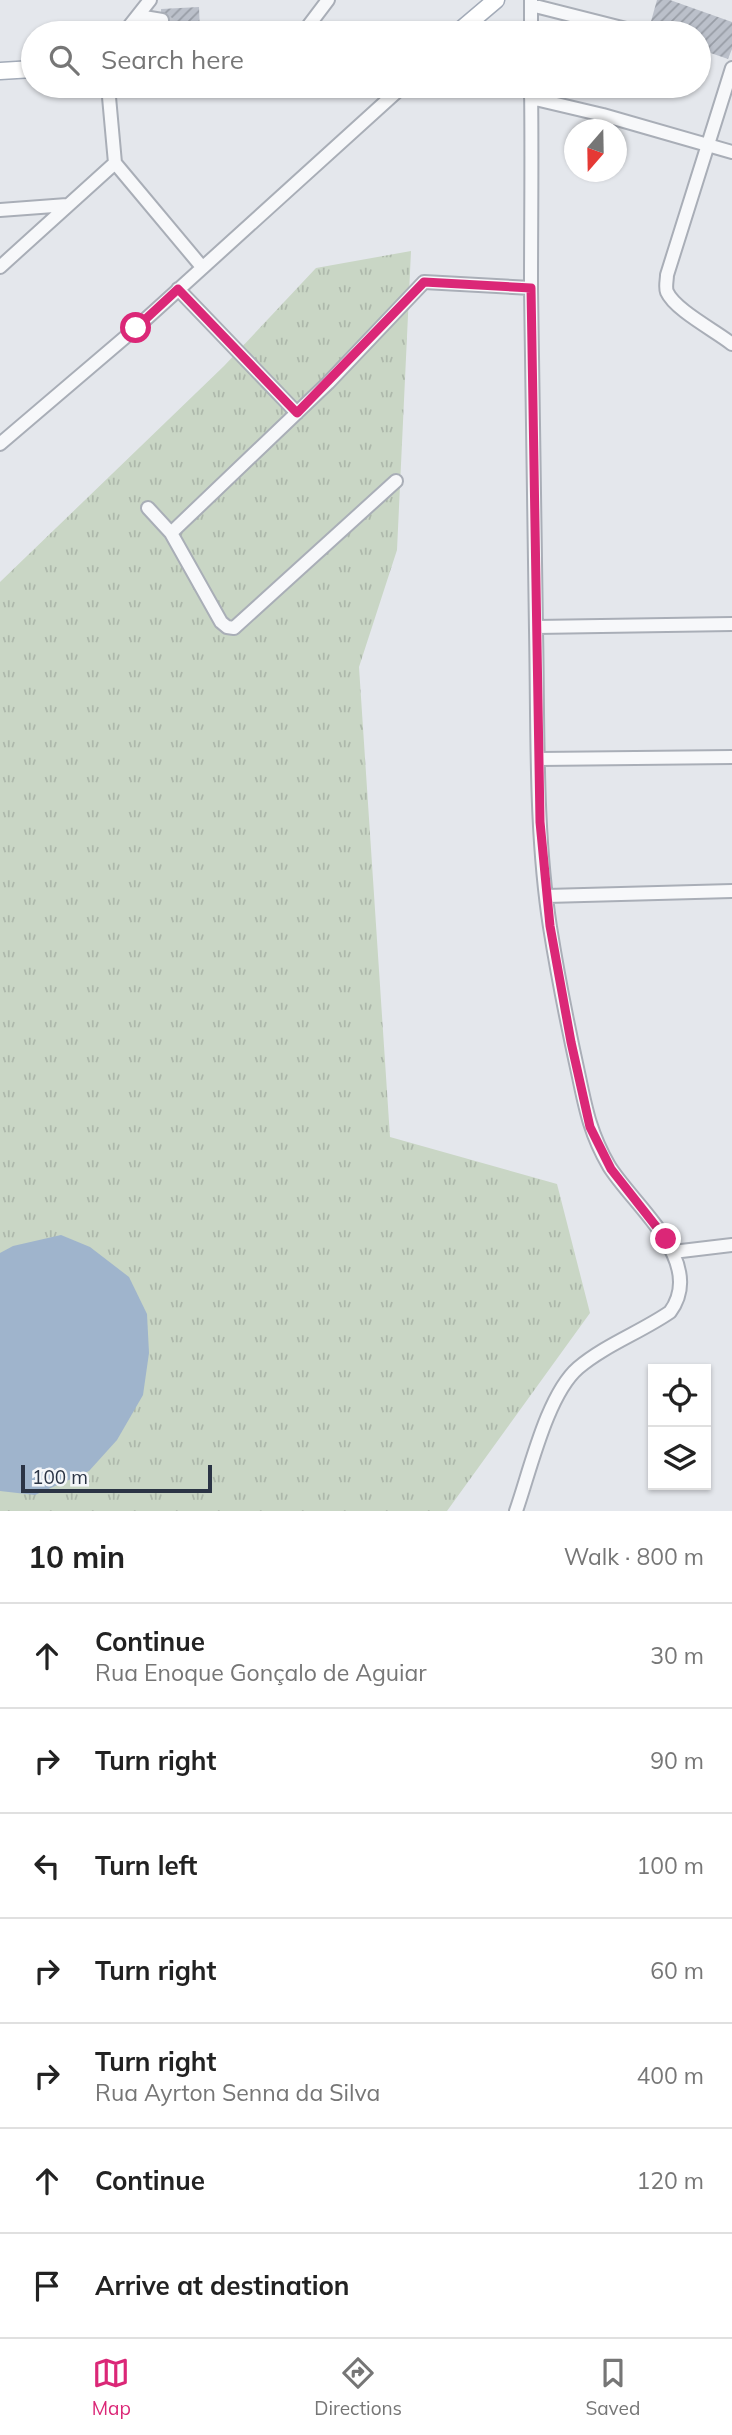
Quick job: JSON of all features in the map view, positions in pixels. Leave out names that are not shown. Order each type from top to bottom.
[{"type":"main road","points":[[471,21],[496,0]]},
{"type":"main road","points":[[0,71],[21,70]]},
{"type":"street","points":[[134,21],[150,0]]},
{"type":"street","points":[[312,21],[328,0]]},
{"type":"street","points":[[531,21],[531,3],[597,21]]},
{"type":"street","points":[[138,16],[162,20]]},
{"type":"street","points":[[732,68],[666,285],[668,293],[678,305],[732,344]]},
{"type":"street","points":[[109,98],[115,163],[202,267]]},
{"type":"street","points":[[0,444],[136,328],[390,98]]},
{"type":"street","points":[[516,1511],[550,1412],[568,1378],[598,1355],[670,1311],[681,1290],[673,1252],[657,1227],[611,1169],[595,1140],[585,1111],[550,926],[540,822],[531,288],[531,98]]},
{"type":"street","points":[[550,98],[732,152]]},
{"type":"street","points":[[0,267],[115,163]]},
{"type":"street","points":[[0,210],[67,205]]},
{"type":"street","points":[[171,533],[297,413],[424,282],[531,288]]},
{"type":"street","points":[[178,289],[297,413]]},
{"type":"street","points":[[148,508],[171,533],[222,622],[227,627],[234,628],[396,481]]},
{"type":"street","points":[[536,628],[732,624]]},
{"type":"street","points":[[539,758],[732,757]]},
{"type":"street","points":[[547,896],[732,891]]},
{"type":"street","points":[[673,1252],[732,1245]]},
{"type":"green space","points":[[411,251],[397,550],[359,667],[390,1137],[557,1184],[590,1313],[447,1511],[0,1511],[0,582],[224,366],[316,268]]},
{"type":"water","points":[[61,1235],[90,1247],[129,1277],[147,1314],[149,1353],[143,1395],[117,1440],[89,1471],[35,1495],[0,1491],[0,1253],[13,1246]]},
{"type":"building","points":[[657,0],[670,0],[732,22],[732,49],[728,59],[711,53],[711,21],[651,21]]},
{"type":"building","points":[[199,7],[200,21],[162,21],[161,9]]},
{"type":"tunnel","points":[[162,20],[166,21]]},
{"type":"route","points":[[136,328],[178,289],[297,413],[424,282],[531,288],[540,822],[550,926],[590,1127],[611,1169],[666,1239]]}]
